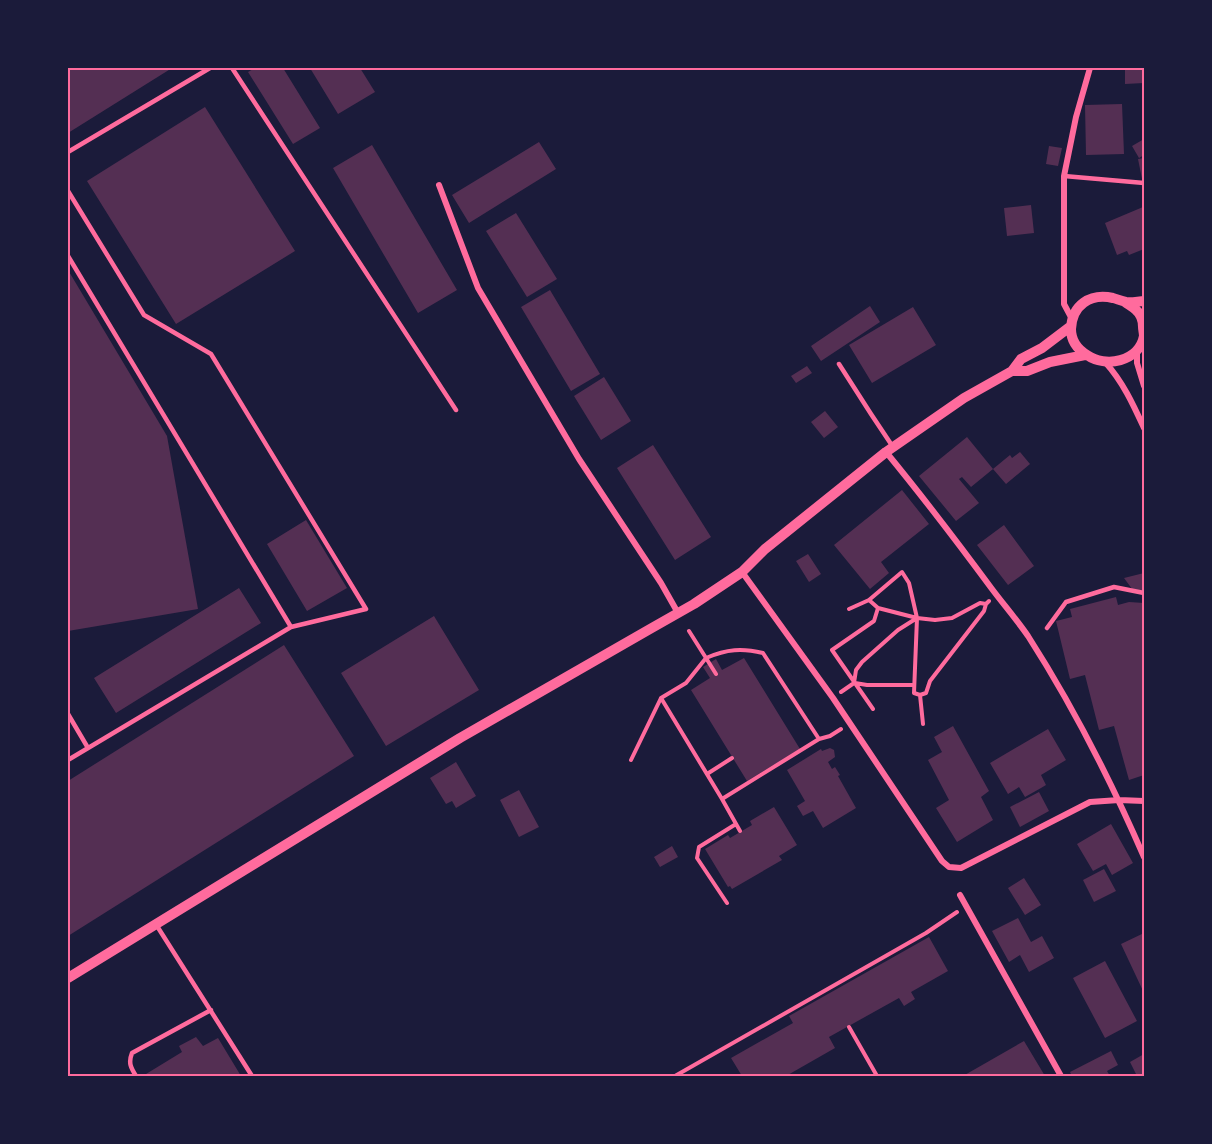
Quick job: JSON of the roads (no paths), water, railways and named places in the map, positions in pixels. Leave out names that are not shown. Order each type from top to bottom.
[{"type":"street","points":[[1072,323],[1064,304],[1064,176],[1076,117],[1090,68]]},
{"type":"street","points":[[439,186],[478,288],[579,459],[679,614]]},
{"type":"street","points":[[1097,297],[1125,302],[1138,311],[1143,322],[1144,336],[1137,350],[1129,357],[1105,362],[1085,355],[1076,347],[1071,336],[1077,307],[1086,300],[1097,297]]},
{"type":"street","points":[[1125,302],[1144,301]]},
{"type":"street","points":[[68,978],[460,738],[650,628],[679,614],[742,572],[765,549],[890,450],[964,398],[1012,371],[1021,359],[1042,348],[1072,323]]},
{"type":"street","points":[[1137,350],[1137,363],[1144,386]]},
{"type":"street","points":[[1012,371],[1027,371],[1050,362],[1085,355]]},
{"type":"street","points":[[1105,362],[1122,384],[1144,428]]},
{"type":"street","points":[[890,450],[1027,634],[1077,719],[1119,800],[1144,857]]},
{"type":"street","points":[[742,572],[832,698],[942,861],[950,867],[961,868],[1090,802],[1144,801]]},
{"type":"street","points":[[960,895],[1061,1077]]},
{"type":"lane","points":[[68,152],[210,68]]},
{"type":"lane","points":[[232,68],[456,410]]},
{"type":"lane","points":[[1064,176],[1144,183]]},
{"type":"lane","points":[[68,191],[144,315],[211,354],[366,609],[291,627],[68,760]]},
{"type":"lane","points":[[68,256],[291,627]]},
{"type":"lane","points":[[839,364],[871,414],[890,450]]},
{"type":"lane","points":[[1047,628],[1066,602],[1114,588],[1144,593]]},
{"type":"lane","points":[[68,714],[88,748]]},
{"type":"lane","points":[[155,924],[252,1077]]},
{"type":"lane","points":[[136,1077],[129,1060],[132,1053],[211,1010]]}]
